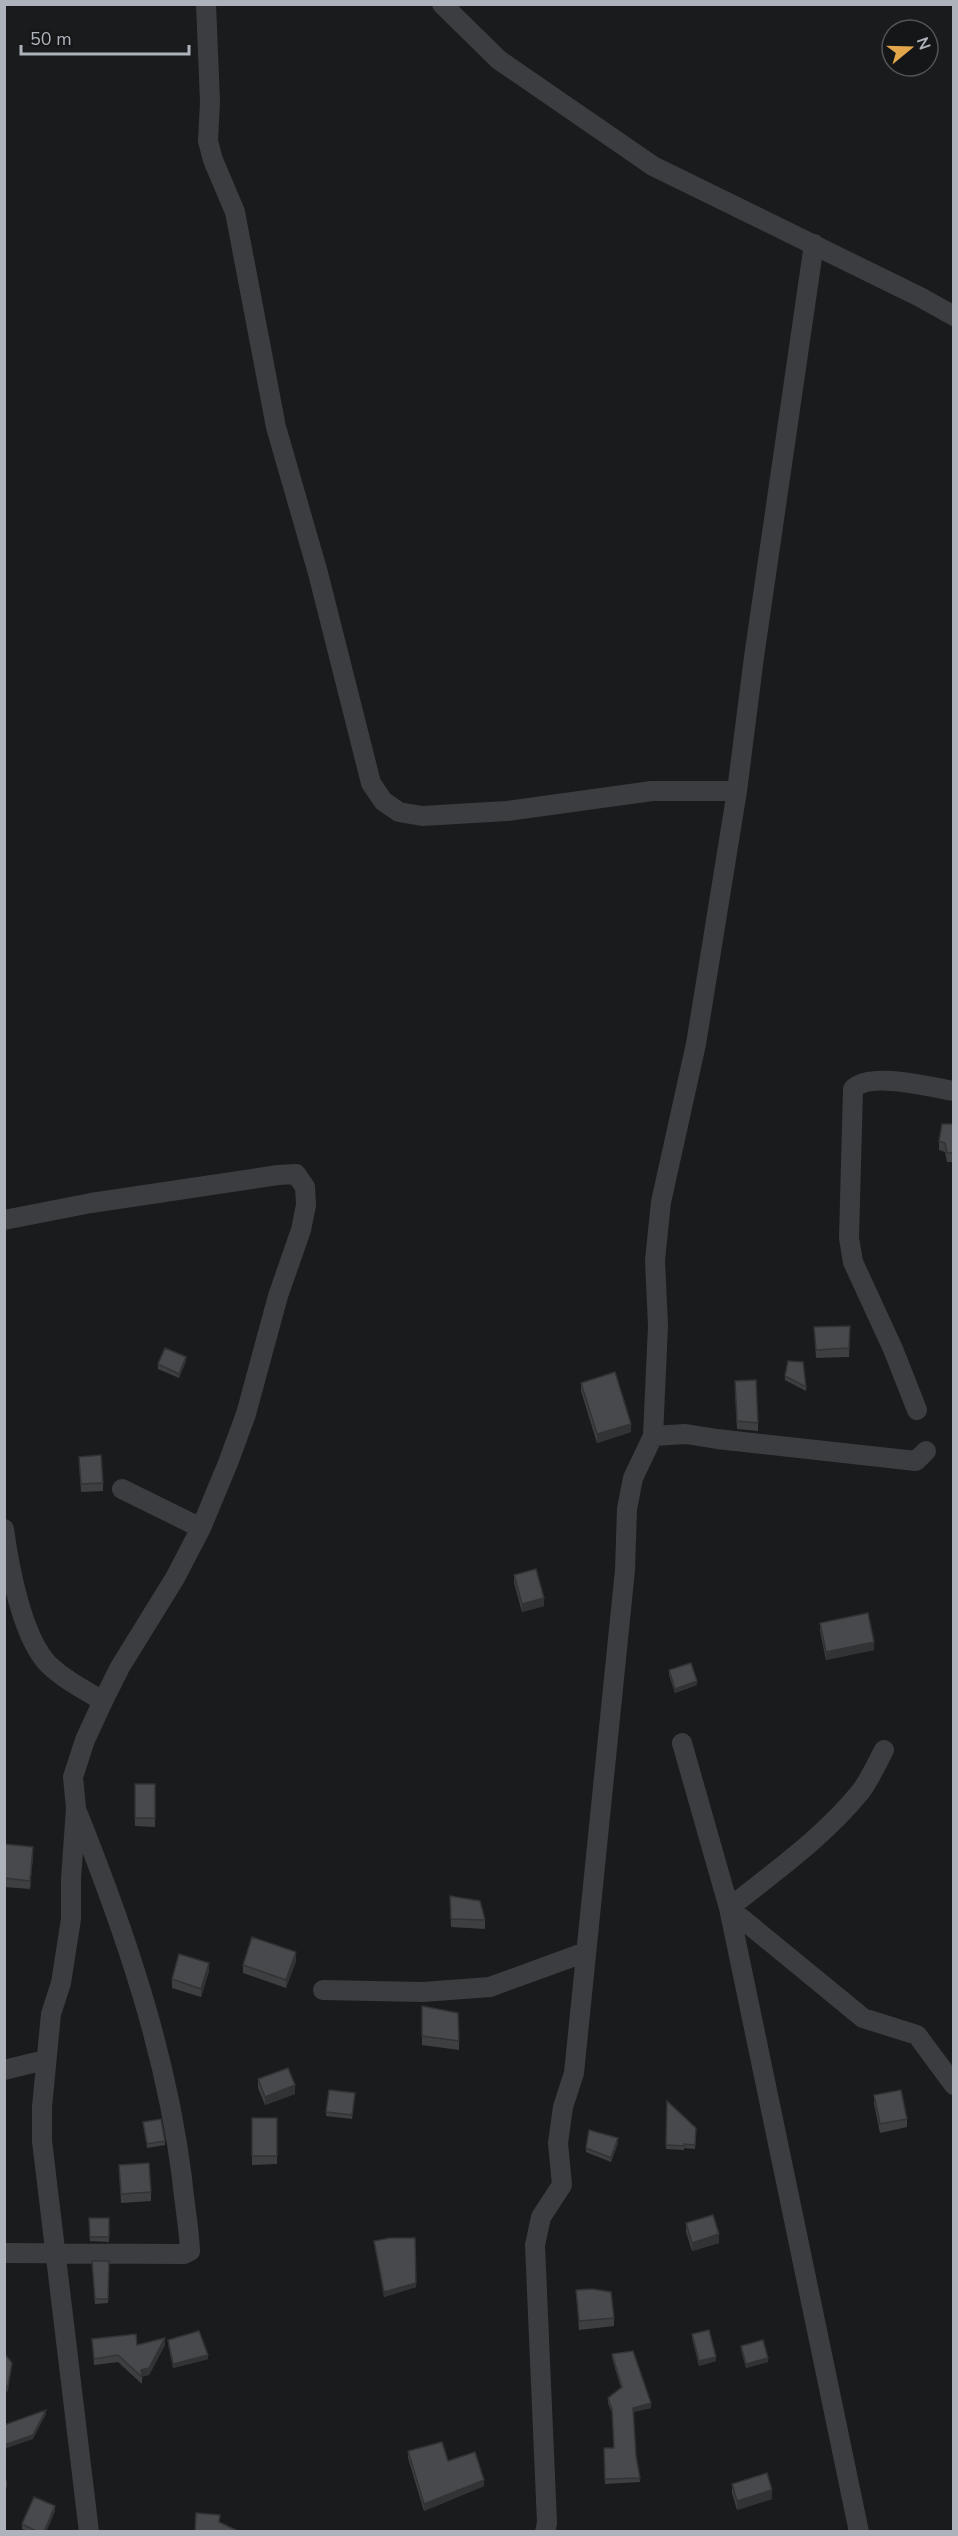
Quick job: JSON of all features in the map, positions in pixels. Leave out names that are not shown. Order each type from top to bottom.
[{"type":"street","points":[[206,4],[210,102],[208,141],[213,160],[235,212],[276,428],[318,573],[371,783],[383,801],[399,812],[422,816],[507,811],[651,791],[737,791]]},
{"type":"street","points":[[442,4],[499,60],[653,166],[921,297],[954,316]]},
{"type":"street","points":[[545,2532],[547,2523],[535,2245],[541,2217],[562,2185],[558,2143],[563,2107],[574,2073],[625,1570],[627,1509],[633,1478],[653,1436],[658,1326],[655,1260],[661,1202],[696,1044],[737,791],[754,657],[814,244]]},
{"type":"street","points":[[917,1410],[893,1349],[853,1262],[849,1238],[853,1089],[858,1084],[876,1080],[954,1091]]},
{"type":"street","points":[[4,1220],[91,1203],[278,1175],[296,1174],[305,1187],[306,1205],[301,1230],[278,1296],[246,1414],[201,1527],[175,1578],[120,1668],[103,1701],[85,1740],[73,1777],[76,1808],[71,1919],[66,1961],[51,2014],[45,2060],[42,2141],[89,2532]]},
{"type":"street","points":[[653,1436],[686,1434],[916,1461],[926,1451]]},
{"type":"street","points":[[122,1489],[201,1527]]},
{"type":"street","points":[[4,1529],[13,1579],[32,1642],[47,1663],[68,1680],[103,1701]]},
{"type":"street","points":[[682,1743],[729,1908],[859,2532]]},
{"type":"street","points":[[729,1908],[807,1845],[835,1818],[862,1790],[884,1750]]},
{"type":"street","points":[[4,2253],[184,2254],[190,2251],[175,2122],[161,2056],[114,1904],[76,1808]]},
{"type":"street","points":[[729,1908],[863,2018],[917,2035],[954,2085]]},
{"type":"street","points":[[324,1990],[423,1992],[490,1987],[586,1952]]},
{"type":"street","points":[[4,2070],[45,2060]]},
{"type":"building","points":[[942,1124],[954,1124],[954,1153],[947,1153],[945,1143],[939,1141]]},
{"type":"building","points":[[850,1326],[849,1348],[816,1350],[814,1327]]},
{"type":"building","points":[[165,1348],[186,1357],[179,1374],[158,1364]]},
{"type":"building","points":[[788,1361],[803,1362],[806,1387],[785,1376]]},
{"type":"building","points":[[615,1372],[631,1424],[597,1434],[581,1383]]},
{"type":"building","points":[[756,1380],[758,1423],[737,1421],[735,1381]]},
{"type":"building","points":[[101,1455],[103,1483],[81,1484],[79,1457]]},
{"type":"building","points":[[536,1569],[544,1598],[522,1604],[514,1575]]},
{"type":"building","points":[[868,1613],[874,1642],[826,1652],[820,1623]]},
{"type":"building","points":[[691,1663],[697,1681],[675,1689],[669,1670]]},
{"type":"building","points":[[135,1784],[155,1784],[155,1818],[135,1818]]},
{"type":"building","points":[[4,1844],[33,1847],[30,1881],[4,1878]]},
{"type":"building","points":[[450,1896],[480,1901],[485,1920],[451,1919]]},
{"type":"building","points":[[252,1937],[296,1952],[286,1980],[243,1965]]},
{"type":"building","points":[[179,1954],[209,1963],[201,1989],[172,1979]]},
{"type":"building","points":[[422,2006],[458,2013],[459,2041],[422,2036]]},
{"type":"building","points":[[288,2068],[295,2085],[265,2097],[258,2079]]},
{"type":"building","points":[[329,2090],[355,2093],[352,2115],[326,2112]]},
{"type":"building","points":[[901,2090],[907,2119],[880,2124],[874,2095]]},
{"type":"building","points":[[667,2101],[696,2128],[695,2145],[666,2145]]},
{"type":"building","points":[[252,2118],[277,2118],[277,2156],[252,2156]]},
{"type":"building","points":[[161,2119],[165,2141],[147,2144],[143,2122]]},
{"type":"building","points":[[589,2130],[618,2138],[611,2158],[586,2148]]},
{"type":"building","points":[[149,2163],[151,2192],[121,2194],[119,2165]]},
{"type":"building","points":[[713,2215],[719,2234],[692,2243],[686,2223]]},
{"type":"building","points":[[89,2218],[109,2218],[109,2237],[90,2237]]},
{"type":"building","points":[[390,2238],[415,2238],[416,2283],[384,2292],[374,2241]]},
{"type":"building","points":[[92,2261],[109,2261],[108,2299],[95,2299]]},
{"type":"building","points":[[592,2289],[611,2292],[614,2318],[579,2321],[576,2290]]},
{"type":"building","points":[[709,2330],[716,2357],[699,2361],[692,2334]]},
{"type":"building","points":[[199,2331],[208,2355],[173,2364],[168,2340]]},
{"type":"building","points":[[136,2334],[137,2345],[165,2338],[149,2368],[141,2370],[142,2377],[118,2355],[94,2359],[92,2339]]},
{"type":"building","points":[[763,2340],[768,2358],[746,2364],[741,2346]]},
{"type":"building","points":[[633,2351],[651,2403],[633,2408],[640,2478],[605,2479],[604,2448],[614,2448],[612,2409],[608,2398],[622,2387],[612,2354]]},
{"type":"building","points":[[4,2353],[12,2363],[8,2385],[4,2388]]},
{"type":"building","points":[[46,2410],[33,2435],[4,2445],[4,2425]]},
{"type":"building","points":[[442,2442],[448,2461],[475,2452],[484,2480],[424,2504],[408,2451]]},
{"type":"building","points":[[767,2473],[772,2490],[737,2501],[732,2484]]},
{"type":"building","points":[[34,2497],[55,2506],[44,2532],[38,2532],[22,2524]]},
{"type":"building","points":[[196,2513],[220,2515],[219,2522],[240,2532],[195,2532]]}]
